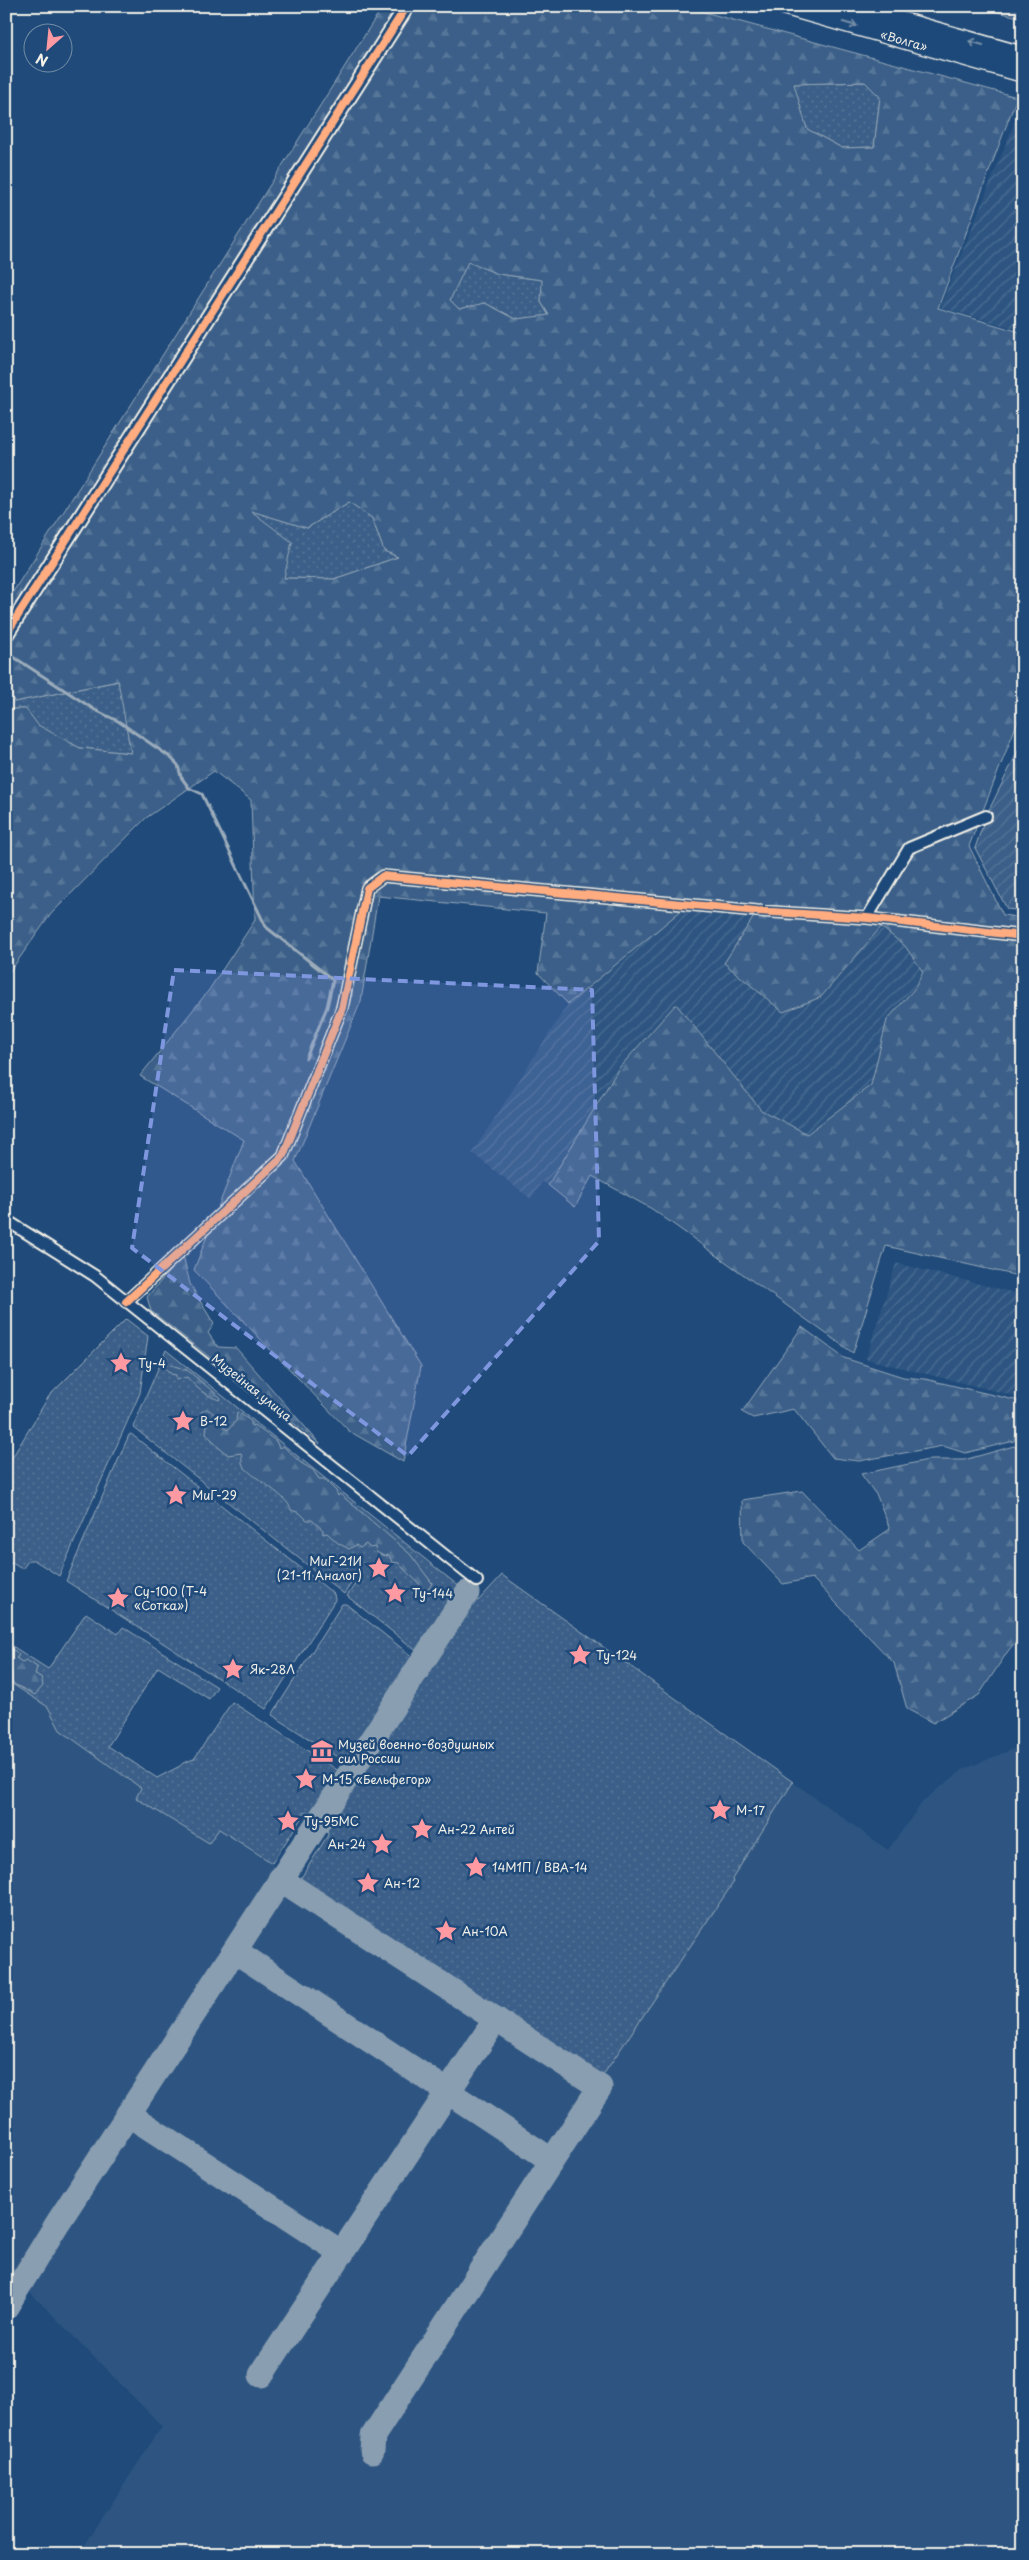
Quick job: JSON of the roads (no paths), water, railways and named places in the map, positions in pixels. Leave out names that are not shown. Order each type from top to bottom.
[{"type":"highway","name":"«Волга»","points":[[786,6],[1023,73]]},
{"type":"highway","name":"«Волга»","points":[[847,6],[1023,56]]},
{"type":"street","points":[[6,634],[407,6]]},
{"type":"street","points":[[867,918],[909,848],[986,816]]},
{"type":"street","points":[[126,1302],[283,1156],[342,1008],[367,888],[383,876],[758,911],[867,918],[1023,936]]},
{"type":"street","name":"Музейная улица","points":[[6,1220],[95,1276],[477,1581]]},
{"type":"waterway","points":[[6,652],[95,710],[118,721],[170,757],[178,765],[181,777],[189,788],[202,794],[266,927],[333,980],[327,1007],[306,1058]]},
{"type":"place","name":"Ту-4","points":[[121,1363]]},
{"type":"place","name":"В-12","points":[[183,1421]]},
{"type":"place","name":"МиГ-29","points":[[176,1495]]},
{"type":"place","name":"МиГ-21И (21-11 Аналог)","points":[[379,1568]]},
{"type":"place","name":"Ту-144","points":[[395,1593]]},
{"type":"place","name":"Су-100 (Т-4 «Сотка»)","points":[[118,1598]]},
{"type":"place","name":"Ту-124","points":[[580,1655]]},
{"type":"place","name":"Як-28Л","points":[[233,1669]]},
{"type":"place","name":"Музей военно-воздушных сил России","points":[[322,1751]]},
{"type":"place","name":"М-15 «Бельфегор»","points":[[306,1779]]},
{"type":"place","name":"М-17","points":[[720,1810]]},
{"type":"place","name":"Ту-95МС","points":[[288,1821]]},
{"type":"place","name":"Ан-22 Антей","points":[[422,1829]]},
{"type":"place","name":"Ан-24","points":[[382,1844]]},
{"type":"place","name":"14М1П / ВВА-14","points":[[476,1867]]},
{"type":"place","name":"Ан-12","points":[[368,1883]]},
{"type":"place","name":"Ан-10А","points":[[446,1931]]}]
